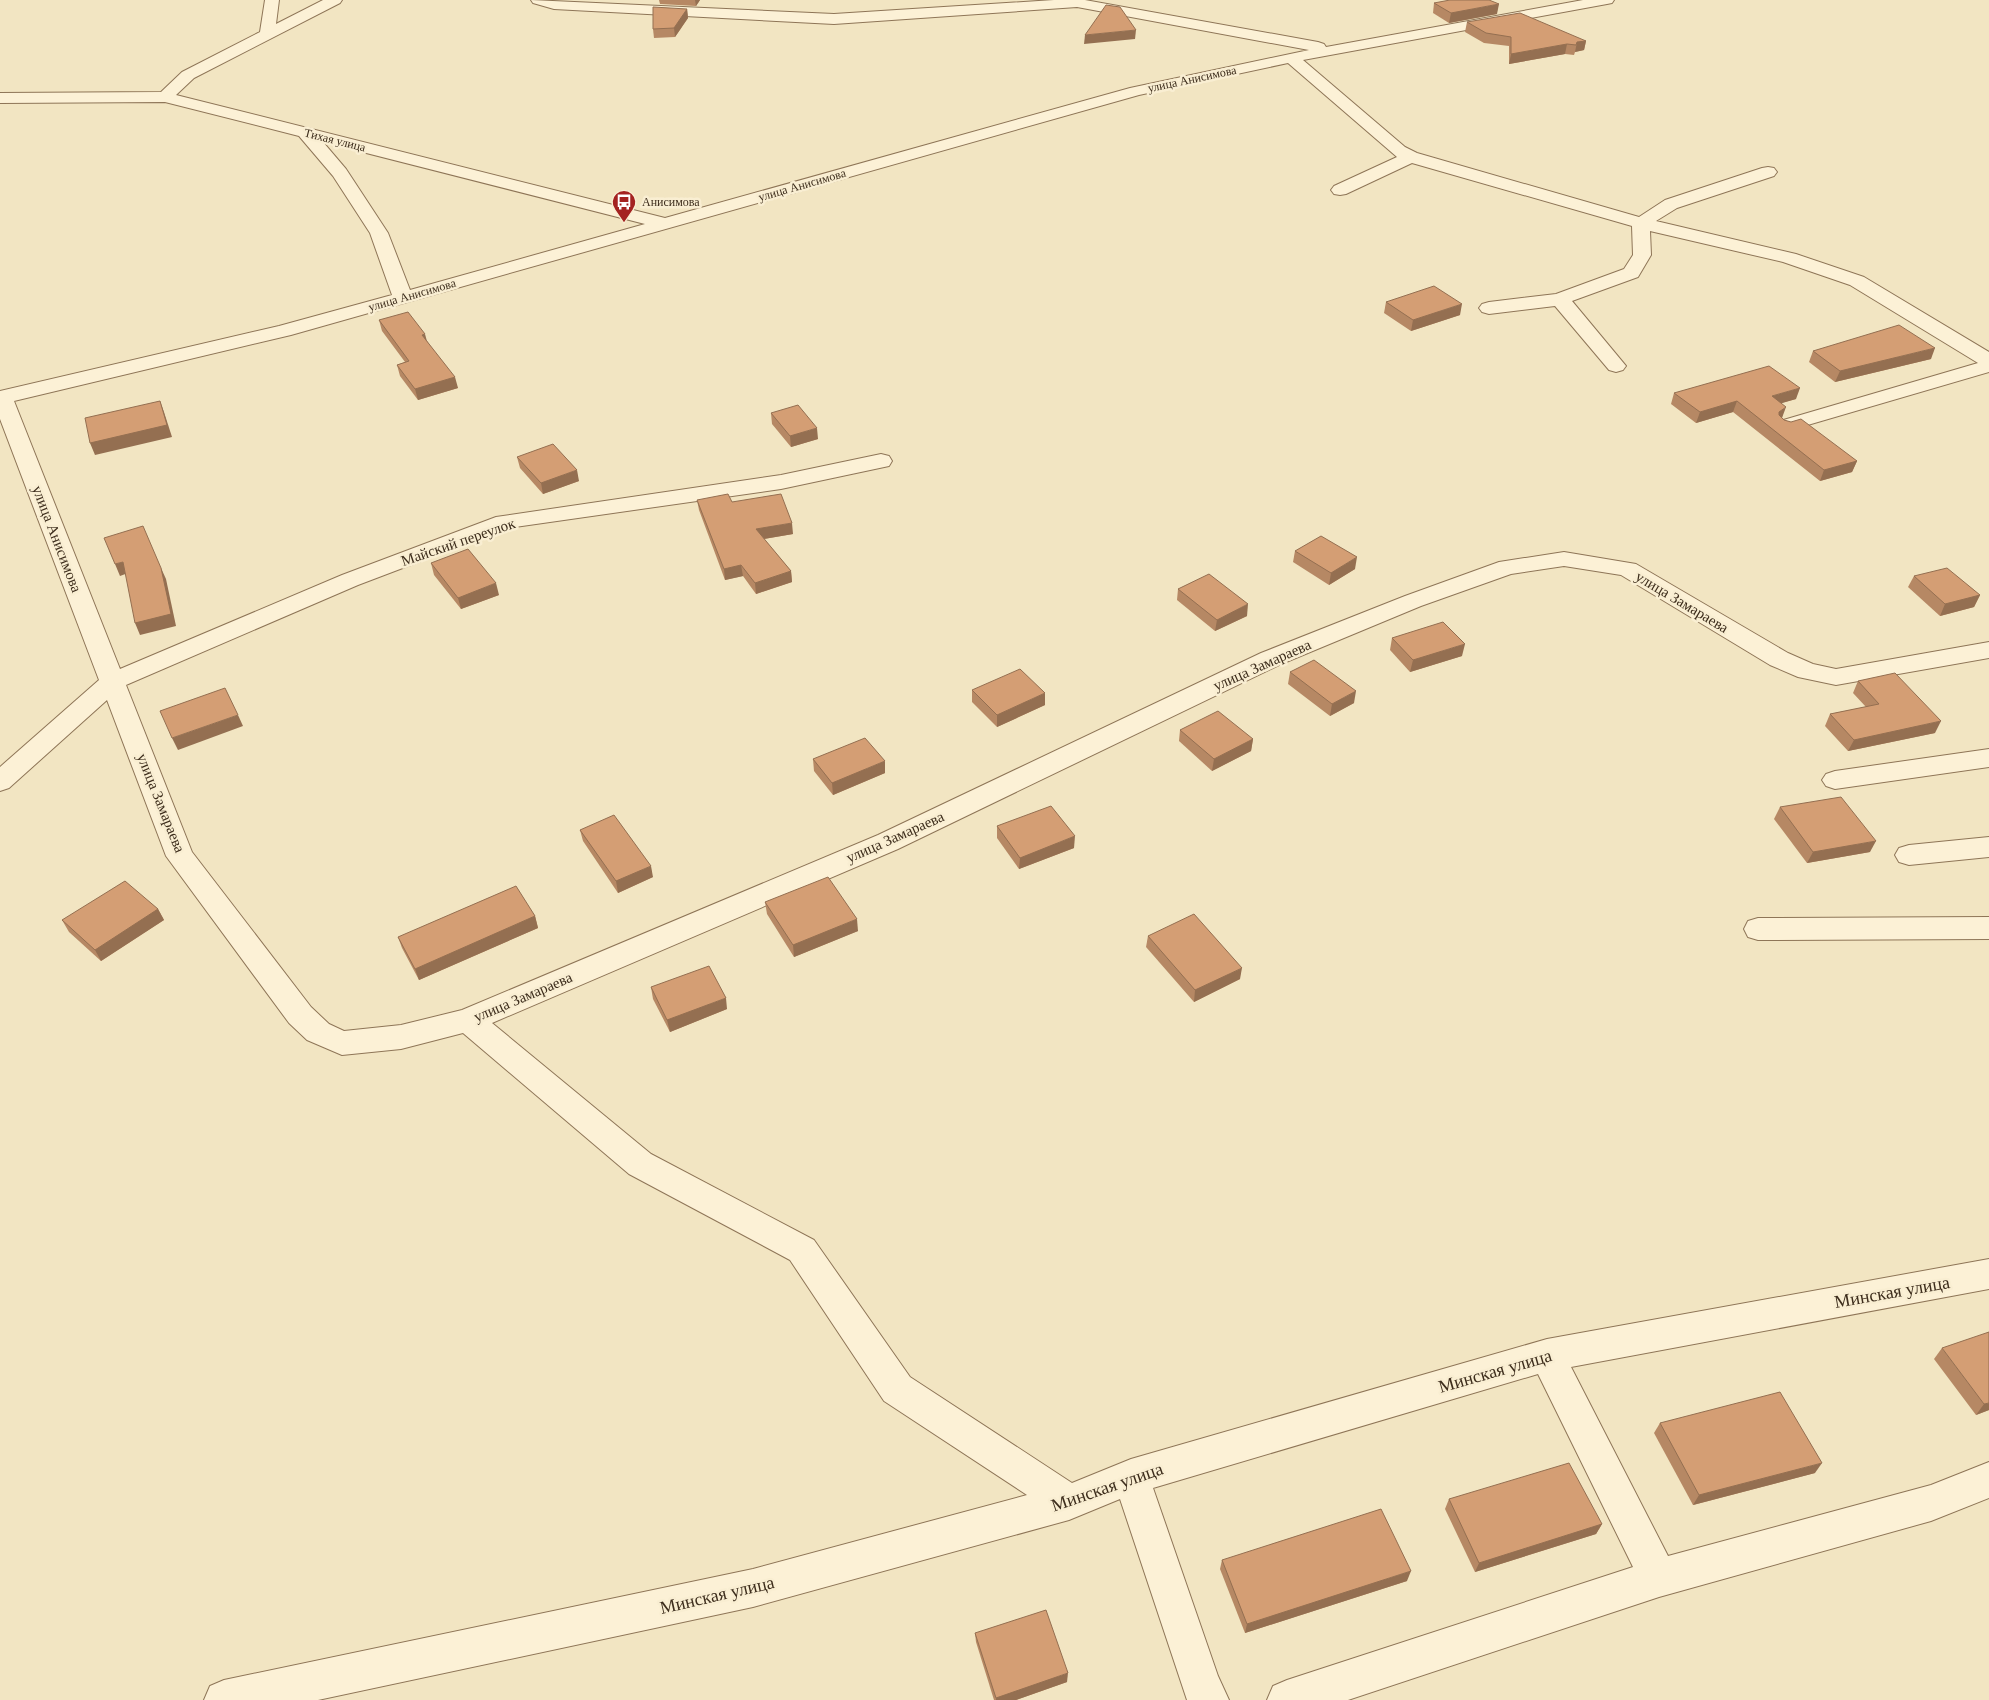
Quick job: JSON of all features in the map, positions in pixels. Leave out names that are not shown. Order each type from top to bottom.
[{"type":"street","points":[[267,35],[272,0]]},
{"type":"street","points":[[165,97],[188,75],[335,0]]},
{"type":"street","points":[[538,0],[554,5],[834,19],[1078,1],[1335,50]]},
{"type":"street","name":"улица Анисимова","points":[[113,681],[1,397],[284,331],[1136,91],[1291,58],[1607,0]]},
{"type":"street","points":[[1291,58],[1399,151],[1411,157],[1641,223],[1789,258],[1858,281],[1989,361]]},
{"type":"street","name":"Тихая улица","points":[[0,98],[165,97],[665,224]]},
{"type":"street","points":[[305,132],[340,173],[379,233],[403,298]]},
{"type":"street","points":[[1340,190],[1411,157]]},
{"type":"street","points":[[1641,223],[1671,204],[1768,172]]},
{"type":"street","points":[[1489,308],[1533,304],[1560,299],[1631,274],[1642,255],[1641,223]]},
{"type":"street","points":[[1560,299],[1616,366]]},
{"type":"street","points":[[1788,425],[1989,366]]},
{"type":"street","name":"Майский переулок","points":[[113,681],[350,580],[504,522],[781,482],[881,461]]},
{"type":"street","name":"улица Замараева","points":[[113,681],[180,856],[300,1015],[318,1032],[342,1044],[401,1037],[468,1020],[888,842],[1270,659],[1413,601],[1506,567],[1564,559],[1595,562],[1628,569],[1779,659],[1807,671],[1836,677],[1989,650]]},
{"type":"street","points":[[0,782],[113,681]]},
{"type":"street","points":[[1835,780],[1989,758]]},
{"type":"street","points":[[1909,855],[1989,847]]},
{"type":"street","points":[[1758,929],[1989,928]]},
{"type":"street","points":[[468,1020],[640,1164],[802,1250],[897,1389],[1068,1502]]},
{"type":"street","name":"Минская улица","points":[[224,1700],[753,1588],[1068,1502],[1131,1477],[1546,1355],[1989,1274]]},
{"type":"street","points":[[1546,1355],[1659,1578]]},
{"type":"street","points":[[1131,1477],[1201,1686],[1209,1700]]},
{"type":"street","points":[[1287,1700],[1659,1578],[1931,1502],[1989,1480]]},
{"type":"building","points":[[1450,0],[1489,0],[1499,4],[1451,13],[1434,3]]},
{"type":"building","points":[[1106,5],[1120,7],[1136,30],[1085,35]]},
{"type":"building","points":[[653,7],[687,9],[674,28],[653,29]]},
{"type":"building","points":[[1520,13],[1586,41],[1577,42],[1576,45],[1567,44],[1511,54],[1511,37],[1486,33],[1467,22]]},
{"type":"building","points":[[1434,286],[1462,304],[1413,320],[1386,302]]},
{"type":"building","points":[[408,312],[425,334],[422,335],[455,377],[415,389],[397,365],[409,361],[379,320]]},
{"type":"building","points":[[1899,325],[1935,348],[1840,371],[1813,351]]},
{"type":"building","points":[[1769,366],[1800,388],[1772,396],[1786,407],[1779,412],[1779,415],[1784,420],[1791,422],[1801,419],[1857,461],[1824,470],[1737,401],[1700,412],[1674,393]]},
{"type":"building","points":[[160,401],[167,425],[90,443],[85,418]]},
{"type":"building","points":[[798,405],[817,428],[790,436],[771,413]]},
{"type":"building","points":[[553,444],[577,470],[541,483],[517,457]]},
{"type":"building","points":[[728,494],[732,502],[781,494],[792,523],[756,529],[791,571],[755,583],[741,565],[724,569],[697,500]]},
{"type":"building","points":[[143,526],[161,568],[171,614],[135,623],[123,562],[115,564],[104,538]]},
{"type":"building","points":[[1321,536],[1357,557],[1331,573],[1295,551]]},
{"type":"building","points":[[468,549],[496,583],[458,598],[431,563]]},
{"type":"building","points":[[1947,568],[1980,595],[1945,604],[1914,576]]},
{"type":"building","points":[[1209,574],[1248,604],[1217,620],[1178,589]]},
{"type":"building","points":[[1443,622],[1465,644],[1413,660],[1392,638]]},
{"type":"building","points":[[1314,660],[1356,691],[1332,704],[1290,672]]},
{"type":"building","points":[[1020,669],[1045,693],[997,715],[972,690]]},
{"type":"building","points":[[1895,673],[1941,721],[1854,740],[1830,714],[1879,704],[1858,681]]},
{"type":"building","points":[[225,688],[238,715],[172,738],[160,711]]},
{"type":"building","points":[[1218,711],[1253,739],[1214,759],[1180,730]]},
{"type":"building","points":[[865,738],[885,761],[832,783],[813,759]]},
{"type":"building","points":[[1841,797],[1876,841],[1813,852],[1780,807]]},
{"type":"building","points":[[1051,806],[1075,836],[1020,858],[997,826]]},
{"type":"building","points":[[614,815],[651,866],[616,881],[580,830]]},
{"type":"building","points":[[828,877],[857,919],[793,945],[765,902]]},
{"type":"building","points":[[125,881],[158,909],[95,950],[62,920]]},
{"type":"building","points":[[516,886],[535,916],[415,969],[398,937]]},
{"type":"building","points":[[1194,914],[1242,968],[1195,990],[1148,936]]},
{"type":"building","points":[[709,966],[726,998],[667,1020],[651,987]]},
{"type":"building","points":[[1989,1332],[1989,1403],[1984,1404],[1942,1348]]},
{"type":"building","points":[[1780,1392],[1822,1463],[1699,1495],[1660,1423]]},
{"type":"building","points":[[1569,1463],[1602,1524],[1479,1563],[1449,1499]]},
{"type":"building","points":[[1381,1509],[1411,1571],[1247,1624],[1222,1560]]},
{"type":"building","points":[[1046,1610],[1068,1673],[996,1698],[975,1633]]},
{"type":"place","name":"Анисимова","points":[[624,223]]}]
